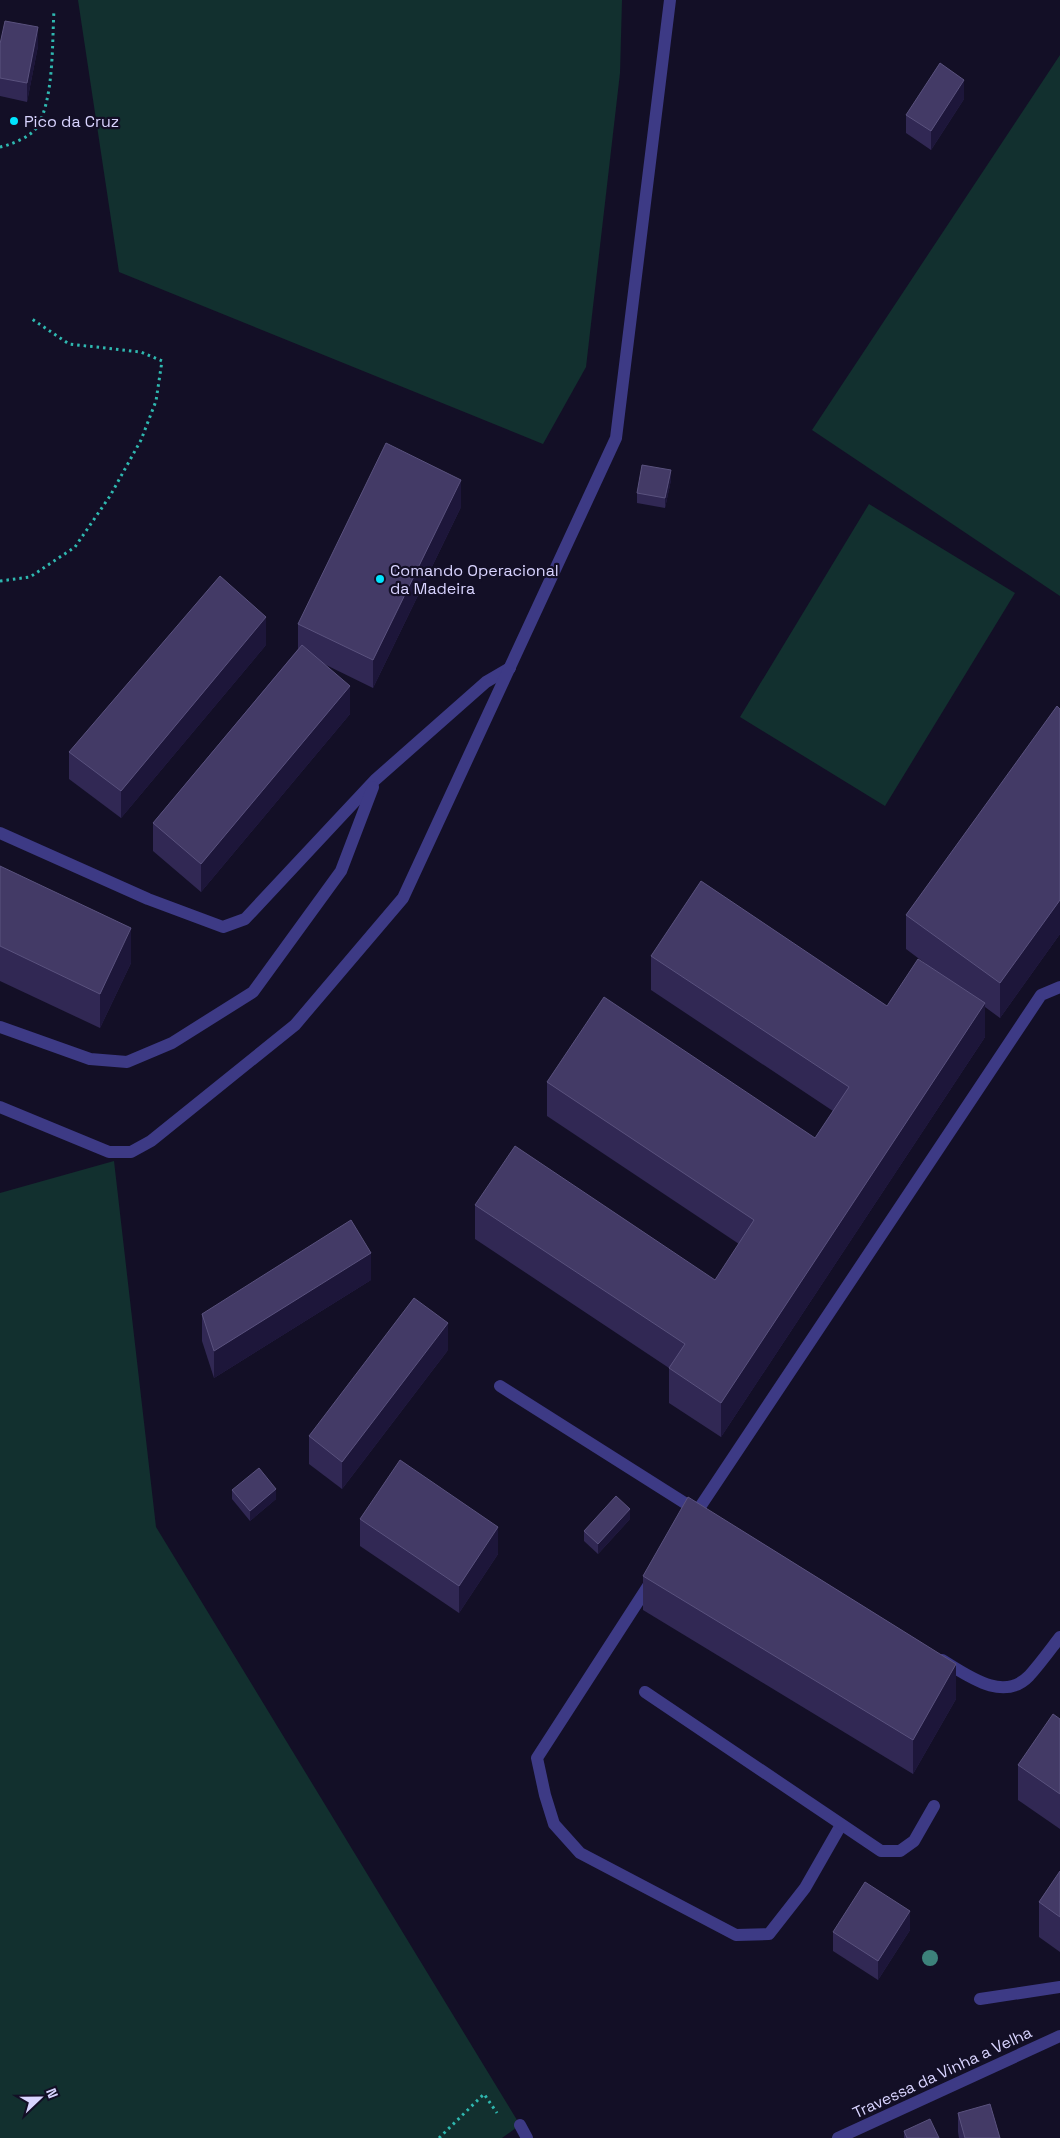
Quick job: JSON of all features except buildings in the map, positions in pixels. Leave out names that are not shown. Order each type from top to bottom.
[{"type":"lane","points":[[0,1107],[109,1152],[131,1152],[163,1133],[295,1025],[403,898],[616,438],[670,0]]},
{"type":"lane","points":[[0,833],[148,899],[223,927],[245,919],[375,780],[486,682],[510,668]]},
{"type":"lane","points":[[0,1027],[90,1059],[127,1062],[172,1043],[253,992],[341,871],[375,780]]},
{"type":"lane","points":[[686,1528],[1041,995],[1060,987]]},
{"type":"lane","points":[[500,1386],[714,1521]]},
{"type":"lane","points":[[659,1569],[536,1758],[554,1824],[580,1853],[736,1935],[769,1934],[805,1888],[841,1825]]},
{"type":"lane","points":[[930,1653],[980,1684],[1010,1688],[1028,1678],[1060,1636]]},
{"type":"lane","points":[[645,1692],[881,1851],[900,1851],[914,1841],[934,1806]]},
{"type":"lane","points":[[980,1999],[1060,1987]]},
{"type":"lane","name":"Travessa da Vinha a Velha","points":[[838,2138],[1060,2036]]},
{"type":"lane","points":[[520,2125],[527,2138]]},
{"type":"path","points":[[0,146],[12,144],[36,129],[48,94],[54,10]]},
{"type":"path","points":[[0,581],[30,577],[76,546],[110,496],[141,440],[156,401],[162,361],[141,352],[69,344],[32,319]]},
{"type":"path","points":[[439,2138],[484,2094],[510,2131],[520,2125]]},
{"type":"green space","points":[[78,0],[622,0],[620,73],[586,367],[543,444],[119,272]]},
{"type":"green space","points":[[1060,55],[1060,596],[812,430]]},
{"type":"green space","points":[[869,504],[1015,593],[885,806],[740,717]]},
{"type":"green space","points":[[114,1161],[156,1527],[520,2125],[502,2138],[0,2138],[0,1193]]},
{"type":"place","name":"Pico da Cruz","points":[[14,121]]},
{"type":"place","name":"Comando Operacional da Madeira","points":[[380,579]]}]
